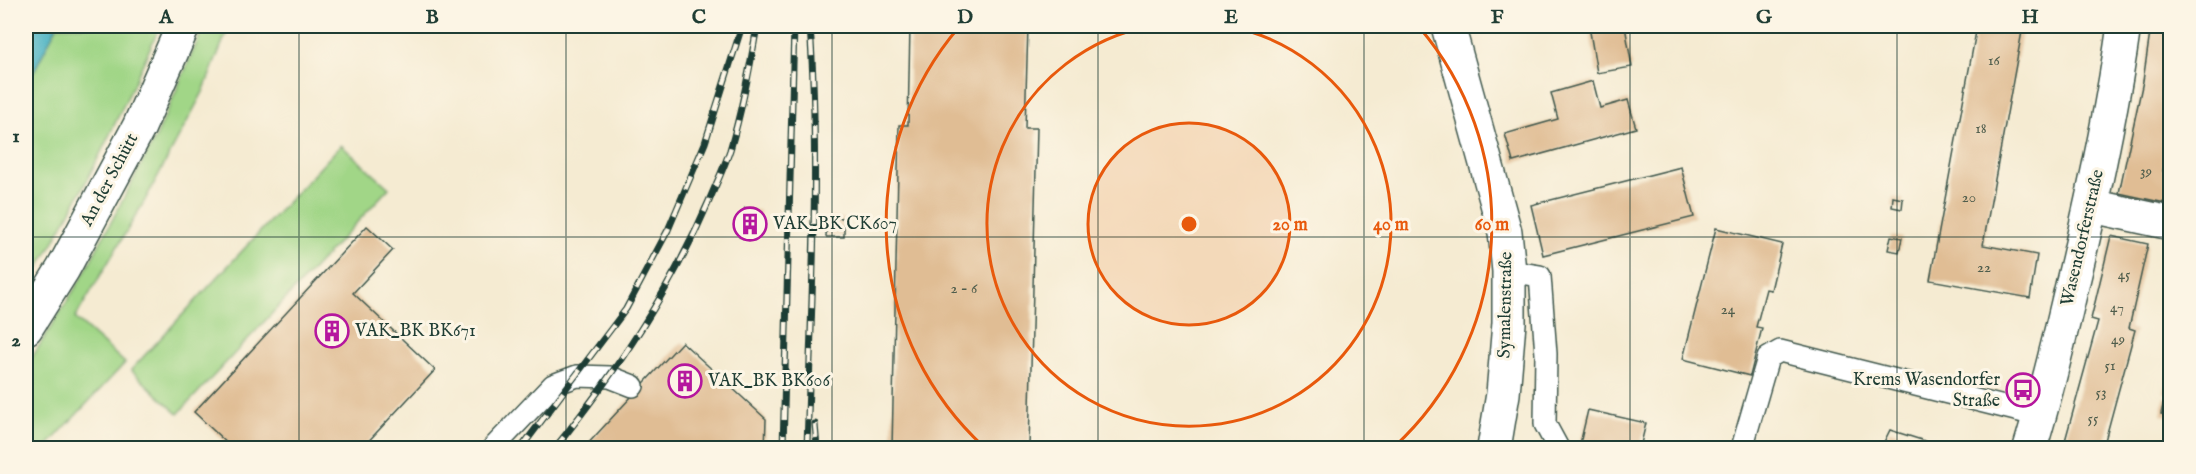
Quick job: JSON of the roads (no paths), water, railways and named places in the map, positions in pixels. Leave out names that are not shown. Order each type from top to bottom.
[{"type":"street","name":"An der Schütt","points":[[26,328],[63,269],[139,127],[183,26]]},
{"type":"street","name":"Symalenstraße","points":[[1448,26],[1505,232],[1509,271],[1509,323],[1503,394],[1494,448]]},
{"type":"street","name":"Wasendorferstraße","points":[[2030,448],[2092,206],[2124,26]]},
{"type":"street","points":[[2092,206],[2170,223]]},
{"type":"lane","points":[[1509,271],[1540,276],[1546,354],[1545,424],[1558,448]]},
{"type":"lane","points":[[1742,448],[1768,358],[1780,351],[2040,416]]},
{"type":"lane","points":[[493,448],[553,385],[577,376],[610,377],[633,386]]},
{"type":"water","points":[[30,26],[57,26],[26,87],[26,35]]},
{"type":"railway","points":[[521,448],[626,309],[668,230],[705,143],[742,26]]},
{"type":"railway","points":[[555,448],[599,390],[640,330],[694,235],[730,150],[757,26]]},
{"type":"railway","points":[[783,448],[794,26]]},
{"type":"railway","points":[[807,448],[814,184],[810,26]]},
{"type":"railway","points":[[815,424],[817,448]]},
{"type":"place","name":"VAK_BK CK607","points":[[750,224]]},
{"type":"place","name":"VAK_BK BK671","points":[[332,331]]},
{"type":"place","name":"VAK_BK BK606","points":[[685,381]]},
{"type":"place","name":"Krems Wasendorfer Straße","points":[[2023,390]]}]
